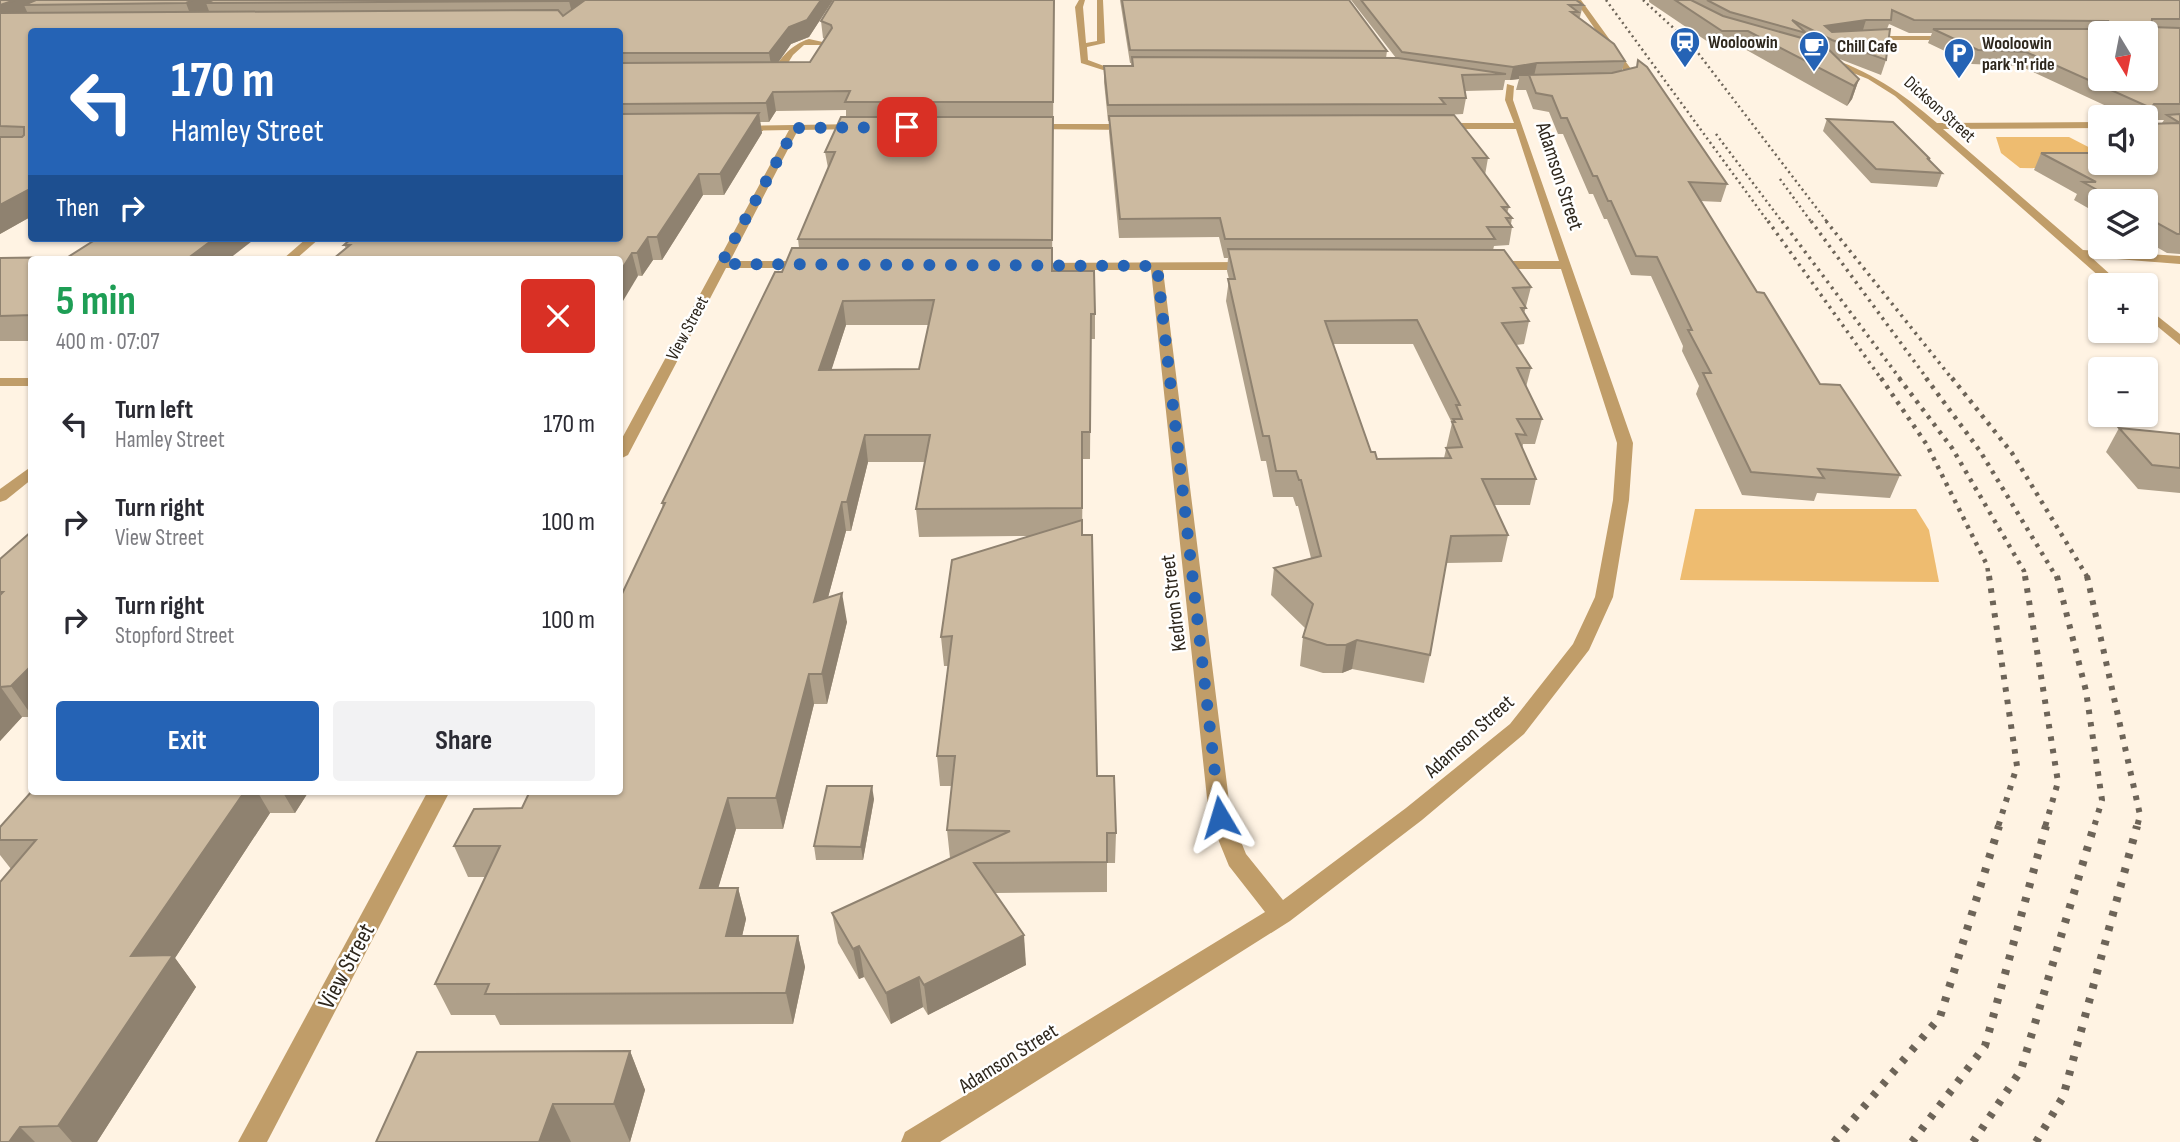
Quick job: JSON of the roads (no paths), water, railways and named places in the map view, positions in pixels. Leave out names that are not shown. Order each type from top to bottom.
[{"type":"street","points":[[1081,70],[1137,69],[1090,65],[1084,61],[1085,45],[1079,7],[1082,0]]},
{"type":"street","points":[[1085,45],[1101,43],[1100,0]]},
{"type":"street","points":[[1578,0],[1628,71],[1628,79],[1609,82]]},
{"type":"street","points":[[815,39],[822,28]]},
{"type":"street","points":[[1854,38],[1960,38]]},
{"type":"street","points":[[775,77],[798,44],[815,39],[828,44],[815,65]]},
{"type":"street","name":"Dickson Street","points":[[1808,53],[1847,66],[1882,82],[2102,273]]},
{"type":"street","points":[[762,77],[786,76]]},
{"type":"street","name":"Adamson Street","points":[[915,1142],[1282,914],[1414,814],[1517,729],[1582,646],[1604,597],[1621,500],[1625,443],[1520,126],[1508,100],[1509,85]]},
{"type":"street","points":[[1933,126],[2088,125]]},
{"type":"street","points":[[1424,127],[1520,126]]},
{"type":"street","points":[[727,128],[865,127]]},
{"type":"street","points":[[1018,127],[1144,127]]},
{"type":"street","name":"View Street","points":[[623,449],[795,128]]},
{"type":"street","points":[[293,256],[309,242]]},
{"type":"street","points":[[2079,253],[2180,260]]},
{"type":"street","points":[[721,264],[825,265]]},
{"type":"street","points":[[1019,265],[1268,266]]},
{"type":"street","points":[[1475,265],[1565,265]]},
{"type":"street","name":"Kedron Street","points":[[1157,266],[1220,817],[1230,849],[1247,878],[1282,914]]},
{"type":"street","points":[[2158,322],[2180,341]]},
{"type":"street","points":[[0,382],[28,382]]},
{"type":"street","points":[[0,498],[28,474]]},
{"type":"street","name":"View Street","points":[[252,1142],[437,795]]},
{"type":"railway","points":[[1606,0],[1769,223]]},
{"type":"railway","points":[[1643,0],[1692,45],[1828,223]]},
{"type":"railway","points":[[1716,134],[1783,223]]},
{"type":"railway","points":[[1780,179],[1812,223]]},
{"type":"railway","points":[[1768,221],[1882,380]]},
{"type":"railway","points":[[1782,221],[1901,380]]},
{"type":"railway","points":[[1811,221],[1928,380]]},
{"type":"railway","points":[[1826,221],[1953,380]]},
{"type":"railway","points":[[1881,378],[1927,445],[1987,565],[1989,578]]},
{"type":"railway","points":[[1899,378],[1952,448],[2024,571],[2025,578]]},
{"type":"railway","points":[[1926,378],[1980,451],[2057,578]]},
{"type":"railway","points":[[1952,378],[2012,453],[2087,577]]},
{"type":"railway","points":[[1989,576],[2017,766],[1998,827]]},
{"type":"railway","points":[[2025,576],[2058,782],[2045,827]]},
{"type":"railway","points":[[2057,576],[2086,691],[2102,800],[2094,827]]},
{"type":"railway","points":[[2087,577],[2140,815],[2137,827]]},
{"type":"railway","points":[[1834,1142],[1940,1017],[1999,826]]},
{"type":"railway","points":[[1912,1142],[1985,1046],[2046,826]]},
{"type":"railway","points":[[1973,1142],[2021,1070],[2094,826]]},
{"type":"railway","points":[[2036,1142],[2063,1097],[2137,826]]},
{"type":"place","name":"Wooloowin","points":[[1685,69]]},
{"type":"place","name":"Chill Cafe","points":[[1814,73]]},
{"type":"place","name":"Wooloowin park 'n' ride","points":[[1959,80]]}]
